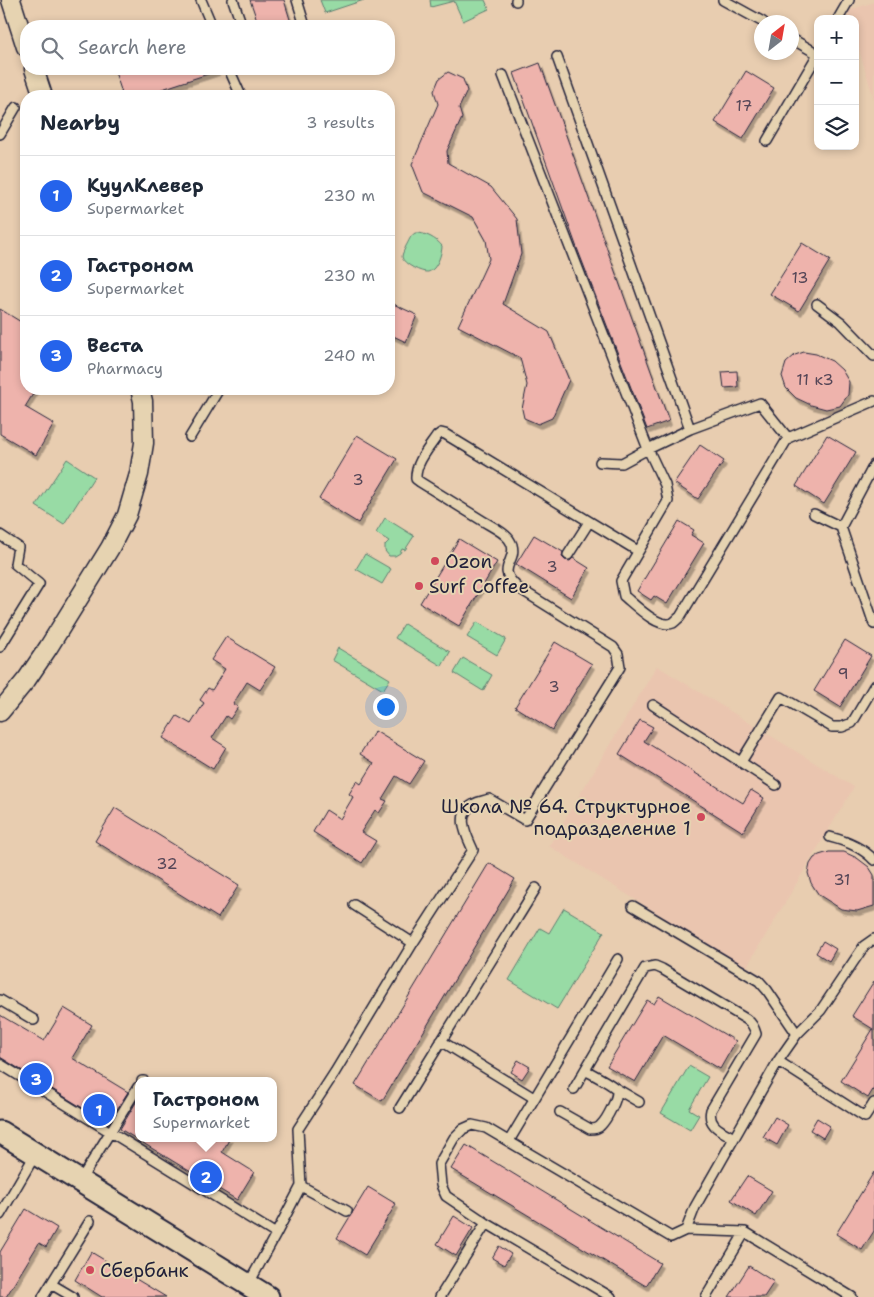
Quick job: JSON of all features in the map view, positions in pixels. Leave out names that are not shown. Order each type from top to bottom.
[{"type":"street","points":[[10,0],[20,29]]},
{"type":"street","points":[[36,75],[41,90]]},
{"type":"street","points":[[0,712],[27,679],[48,648],[110,548],[127,515],[139,474],[144,444],[142,395]]},
{"type":"street","points":[[0,1132],[268,1297]]},
{"type":"lane","points":[[201,0],[209,20]]},
{"type":"lane","points":[[233,0],[240,20]]},
{"type":"lane","points":[[297,0],[303,20]]},
{"type":"lane","points":[[723,0],[754,17]]},
{"type":"lane","points":[[840,15],[849,0]]},
{"type":"lane","points":[[799,43],[814,52]]},
{"type":"lane","points":[[557,57],[690,429]]},
{"type":"lane","points":[[767,141],[814,60]]},
{"type":"lane","points":[[232,75],[238,90]]},
{"type":"lane","points":[[504,76],[648,448],[665,485],[668,501],[620,581],[624,596],[654,620],[664,624],[673,622],[680,617],[788,438],[874,401]]},
{"type":"lane","points":[[0,134],[16,107]]},
{"type":"lane","points":[[817,304],[841,322],[874,356]]},
{"type":"lane","points":[[190,437],[215,395]]},
{"type":"lane","points":[[600,462],[622,463],[648,448],[690,429],[760,403],[788,438]]},
{"type":"lane","points":[[248,1285],[301,1186],[298,1129],[336,1072],[413,943],[473,850],[464,831],[464,815],[467,809],[472,804],[490,799],[525,820],[620,667],[618,654],[613,647],[510,581],[507,569],[512,553],[512,545],[509,539],[416,479],[418,468],[438,436],[441,433],[445,434],[638,551]]},
{"type":"lane","points":[[874,465],[842,527],[874,624]]},
{"type":"lane","points":[[814,514],[842,527]]},
{"type":"lane","points":[[568,555],[589,522]]},
{"type":"lane","points":[[0,535],[18,546],[15,564],[39,584],[0,647]]},
{"type":"lane","points":[[741,762],[781,697],[832,727],[842,727],[852,723],[874,686]]},
{"type":"lane","points":[[653,705],[776,785]]},
{"type":"lane","points":[[830,837],[842,840],[868,853],[874,860]]},
{"type":"lane","points":[[400,1108],[536,888]]},
{"type":"lane","points":[[354,905],[413,943]]},
{"type":"lane","points":[[633,906],[759,981],[797,1034]]},
{"type":"lane","points":[[686,1230],[695,1206],[778,1061],[797,1034],[821,1010],[864,946],[874,939]]},
{"type":"lane","points":[[509,1141],[618,959]]},
{"type":"lane","points":[[574,1089],[645,968],[654,966],[746,1019],[754,1027],[756,1034],[711,1110],[710,1115],[710,1120],[714,1126],[734,1138]]},
{"type":"lane","points":[[0,1000],[34,1020]]},
{"type":"lane","points":[[441,1042],[534,1098]]},
{"type":"lane","points":[[778,1061],[866,1117],[874,1103]]},
{"type":"lane","points":[[0,1064],[276,1234]]},
{"type":"lane","points":[[585,1070],[639,1102]]},
{"type":"lane","points":[[560,1112],[590,1129],[597,1128],[616,1098],[617,1093],[614,1088]]},
{"type":"lane","points":[[80,1181],[135,1092]]},
{"type":"lane","points":[[611,1297],[486,1223],[446,1196],[441,1185],[439,1164],[454,1138],[463,1129],[472,1125],[486,1128],[671,1237],[686,1230],[745,1232],[852,1297]]},
{"type":"lane","points":[[0,1215],[36,1154]]},
{"type":"lane","points":[[301,1186],[347,1211]]},
{"type":"lane","points":[[43,1297],[90,1221]]},
{"type":"lane","points":[[440,1297],[486,1223]]},
{"type":"lane","points":[[706,1297],[745,1232]]},
{"type":"lane","points":[[51,1284],[73,1297]]},
{"type":"shaded area","points":[[874,2],[874,99],[859,50],[859,15],[848,15],[847,11]]},
{"type":"shaded area","name":"Школа № 64. Структурное подразделение 1","points":[[657,666],[854,787],[746,968],[549,846]]},
{"type":"green space","points":[[320,0],[364,0],[325,13]]},
{"type":"green space","points":[[430,0],[485,0],[489,9],[463,21],[454,1],[431,7]]},
{"type":"green space","points":[[415,233],[430,236],[442,246],[440,257],[431,271],[413,268],[403,260],[403,253]]},
{"type":"green space","points":[[67,459],[94,477],[64,524],[36,506]]},
{"type":"green space","points":[[385,518],[414,536],[405,550],[402,549],[395,556],[389,556],[385,551],[385,545],[389,541],[376,533]]},
{"type":"green space","points":[[365,554],[391,569],[382,584],[356,569]]},
{"type":"green space","points":[[477,622],[506,639],[497,655],[467,637]]},
{"type":"green space","points":[[404,624],[450,652],[442,666],[395,638]]},
{"type":"green space","points":[[338,648],[390,679],[383,690],[332,660]]},
{"type":"green space","points":[[463,658],[492,675],[483,691],[454,673]]},
{"type":"green space","points":[[564,908],[604,932],[557,1009],[509,980],[540,928],[549,933]]},
{"type":"green space","points":[[689,1066],[708,1077],[689,1109],[699,1115],[690,1130],[661,1113]]},
{"type":"building","points":[[250,0],[284,0],[290,20],[257,20]]},
{"type":"building","points":[[540,63],[669,421],[647,429],[577,248],[514,73]]},
{"type":"building","points":[[746,71],[774,88],[743,139],[715,122]]},
{"type":"building","points":[[448,72],[463,79],[467,91],[459,108],[462,118],[447,151],[448,163],[491,187],[517,219],[521,254],[503,304],[549,332],[569,380],[552,418],[538,424],[524,418],[522,409],[527,385],[520,358],[458,326],[489,259],[486,240],[473,217],[423,192],[412,164],[438,104],[434,91],[439,79]]},
{"type":"building","points":[[116,75],[205,75],[159,90],[121,90]]},
{"type":"building","points":[[802,243],[830,260],[799,311],[770,294]]},
{"type":"building","points":[[395,305],[417,315],[406,342],[395,337]]},
{"type":"building","points":[[0,309],[20,321],[20,395],[32,395],[25,407],[54,424],[36,455],[0,434]]},
{"type":"building","points":[[804,352],[816,354],[832,361],[842,370],[849,382],[848,395],[840,406],[826,409],[811,405],[796,398],[786,388],[782,376],[786,363],[795,355]]},
{"type":"building","points":[[737,371],[738,387],[724,388],[722,372]]},
{"type":"building","points":[[357,435],[397,459],[358,523],[319,499]]},
{"type":"building","points":[[827,435],[856,452],[824,504],[796,486]]},
{"type":"building","points":[[700,445],[724,461],[698,499],[674,483]]},
{"type":"building","points":[[679,521],[694,530],[691,535],[704,543],[667,604],[654,596],[651,600],[637,591]]},
{"type":"building","points":[[534,535],[563,552],[562,557],[565,560],[570,561],[573,558],[589,568],[571,598],[516,564]]},
{"type":"building","points":[[459,539],[497,562],[459,626],[420,603]]},
{"type":"building","points":[[226,637],[275,667],[260,690],[247,682],[233,704],[238,707],[230,719],[226,716],[212,738],[226,747],[213,769],[163,738],[177,716],[191,724],[204,703],[200,700],[208,688],[212,690],[225,669],[211,660]]},
{"type":"building","points":[[845,640],[871,656],[840,707],[814,691]]},
{"type":"building","points":[[555,642],[592,664],[552,730],[515,707]]},
{"type":"building","points":[[640,720],[653,727],[644,741],[743,803],[751,790],[764,798],[743,832],[619,754]]},
{"type":"building","points":[[375,731],[424,761],[409,784],[396,776],[382,799],[387,801],[379,813],[375,810],[361,832],[376,841],[362,863],[313,832],[326,810],[340,819],[353,797],[349,794],[357,781],[361,784],[374,763],[360,754]]},
{"type":"building","points":[[115,808],[239,885],[218,918],[95,841]]},
{"type":"building","points":[[829,852],[844,852],[857,858],[869,867],[874,875],[874,906],[857,911],[841,909],[819,895],[811,883],[808,873],[810,864],[814,858]]},
{"type":"building","points":[[489,863],[515,879],[382,1101],[355,1085]]},
{"type":"building","points":[[823,941],[836,949],[829,961],[816,953]]},
{"type":"building","points":[[874,981],[874,1088],[868,1098],[841,1081],[873,1029],[852,1016]]},
{"type":"building","points":[[659,996],[736,1041],[720,1069],[663,1035],[635,1082],[607,1066],[647,1000],[654,1004]]},
{"type":"building","points":[[64,1008],[92,1025],[72,1058],[128,1092],[107,1123],[0,1057],[0,1015],[44,1041]]},
{"type":"building","points":[[518,1060],[530,1067],[522,1079],[511,1072]]},
{"type":"building","points":[[135,1104],[135,1138],[120,1129]]},
{"type":"building","points":[[775,1117],[788,1125],[777,1145],[763,1137]]},
{"type":"building","points":[[817,1118],[830,1126],[823,1138],[810,1130]]},
{"type":"building","points":[[141,1142],[228,1142],[222,1152],[254,1172],[237,1200]]},
{"type":"building","points":[[466,1145],[660,1263],[646,1286],[451,1169]]},
{"type":"building","points":[[874,1172],[874,1231],[862,1250],[836,1234]]},
{"type":"building","points":[[747,1176],[772,1191],[756,1216],[731,1200]]},
{"type":"building","points":[[368,1187],[396,1204],[365,1255],[337,1238]]},
{"type":"building","points":[[26,1209],[57,1228],[46,1247],[39,1243],[6,1297],[0,1297],[0,1252]]},
{"type":"building","points":[[454,1216],[473,1228],[456,1256],[437,1244]]},
{"type":"building","points":[[499,1246],[511,1254],[504,1265],[492,1258]]},
{"type":"building","points":[[91,1252],[166,1297],[102,1297],[75,1280]]},
{"type":"building","points":[[749,1266],[774,1282],[764,1297],[729,1297]]},
{"type":"place","name":"Ozon","points":[[435,561]]},
{"type":"place","name":"Surf Coffee","points":[[419,586]]},
{"type":"place","name":"Школа № 64. Структурное подразделение 1","points":[[701,817]]},
{"type":"place","name":"Веста","points":[[36,1079]]},
{"type":"place","name":"КуулКлевер","points":[[99,1110]]},
{"type":"place","name":"Гастроном","points":[[206,1177]]},
{"type":"place","name":"Сбербанк","points":[[90,1270]]}]
